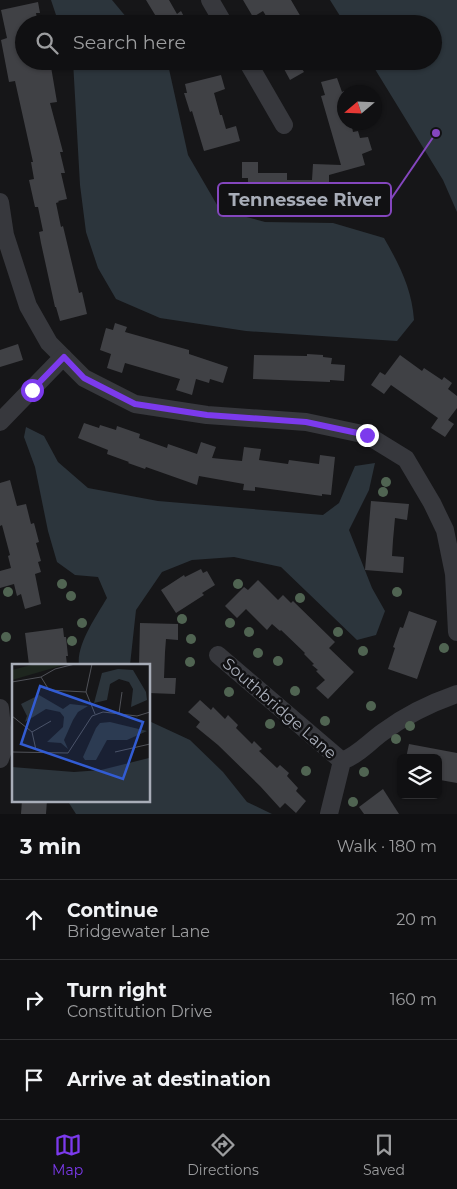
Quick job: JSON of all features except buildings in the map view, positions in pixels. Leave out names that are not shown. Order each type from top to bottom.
[{"type":"street","points":[[210,0],[219,15]]},
{"type":"street","points":[[252,70],[284,125]]},
{"type":"street","points":[[0,202],[5,235],[28,306],[49,343],[84,378],[135,404],[207,415],[306,422],[367,435],[406,459],[432,503],[445,530],[454,574],[457,632]]},
{"type":"street","points":[[0,422],[64,357]]},
{"type":"street","name":"Southbridge Lane","points":[[218,654],[342,761]]},
{"type":"street","points":[[329,814],[342,761],[352,758],[384,731],[429,704],[457,694]]},
{"type":"street","points":[[0,708],[4,747],[0,759]]},
{"type":"shaded area","points":[[51,0],[112,0],[124,15],[56,15]]},
{"type":"shaded area","points":[[330,0],[457,0],[457,212],[443,180],[376,70],[442,70],[442,15],[339,15]]},
{"type":"shaded area","points":[[74,70],[169,70],[188,155],[220,210],[265,222],[333,223],[384,238],[395,257],[408,287],[414,320],[397,341],[246,331],[160,318],[116,299],[98,268],[86,232],[80,185]]},
{"type":"shaded area","points":[[26,427],[44,436],[58,462],[88,488],[158,501],[323,515],[339,503],[355,466],[375,463],[369,490],[349,530],[372,588],[385,611],[376,635],[357,640],[281,567],[234,557],[192,560],[162,572],[136,610],[130,664],[79,664],[84,639],[107,598],[98,577],[75,575],[57,562],[48,531],[35,467],[24,437]]},
{"type":"shaded area","points":[[150,721],[190,740],[223,772],[247,802],[272,814],[76,814],[68,802],[150,802]]},
{"type":"place","name":"Tennessee River","points":[[436,133]]},
{"type":"route","points":[[32,390],[64,357],[84,378],[135,404],[207,415],[306,422],[367,435]]}]
